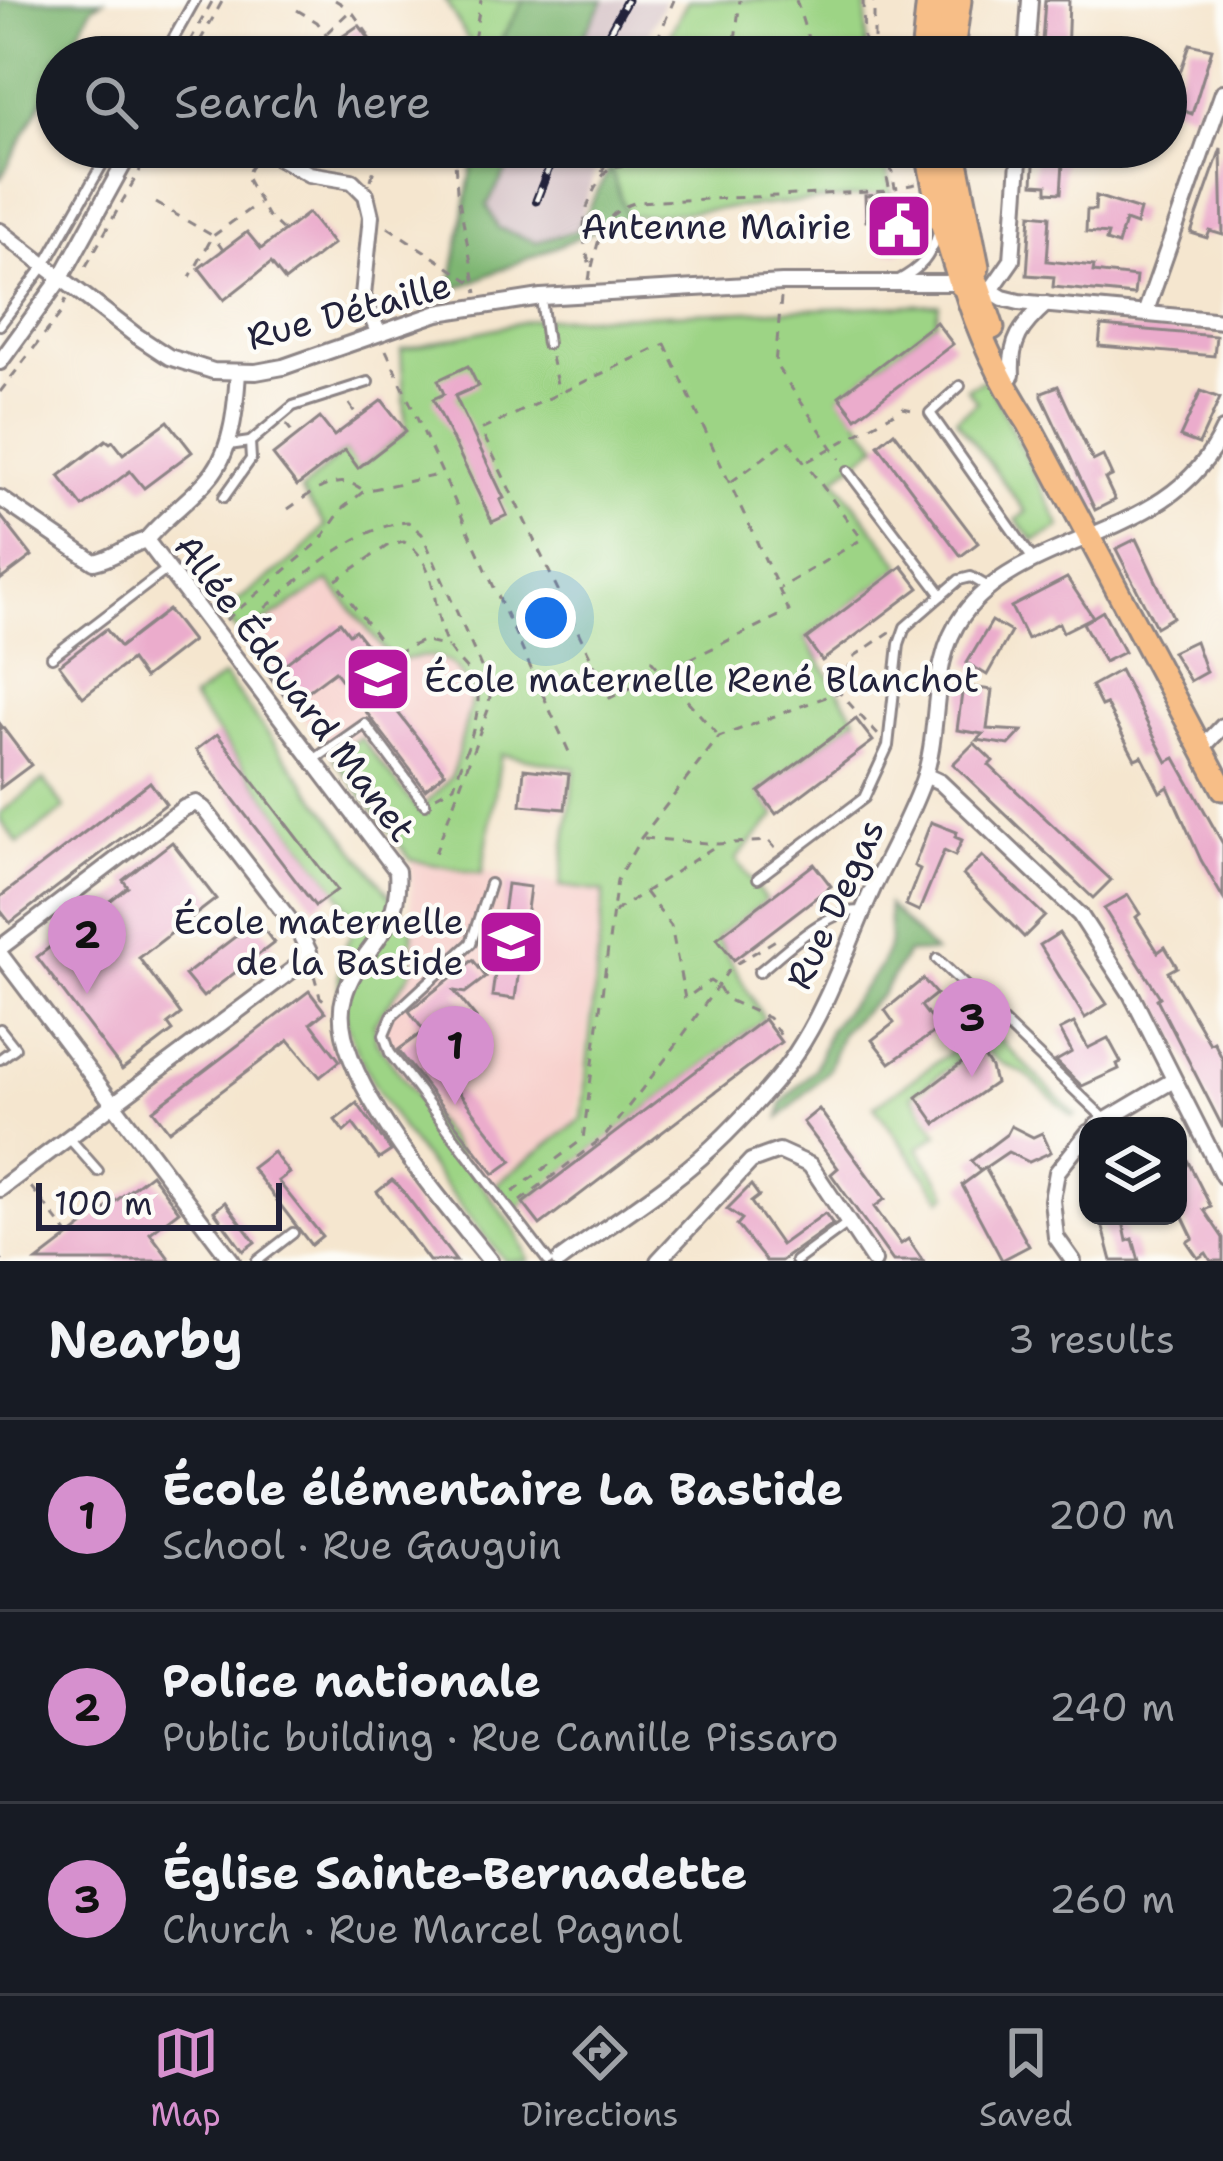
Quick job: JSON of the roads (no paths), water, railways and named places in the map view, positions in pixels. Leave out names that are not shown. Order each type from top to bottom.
[{"type":"highway","points":[[928,36],[932,0]]},
{"type":"highway","points":[[952,36],[957,0]]},
{"type":"highway","points":[[932,168],[943,218],[977,286]]},
{"type":"highway","points":[[955,168],[977,286]]},
{"type":"main road","points":[[977,286],[1029,424]]},
{"type":"main road","points":[[977,286],[983,341],[1223,789]]},
{"type":"street","points":[[1027,36],[1030,0]]},
{"type":"street","points":[[1146,311],[1223,92]]},
{"type":"street","points":[[0,362],[61,278],[122,168]]},
{"type":"street","points":[[293,168],[352,181],[367,195],[371,216],[363,296],[378,332]]},
{"type":"street","points":[[977,286],[1012,260],[1019,168]]},
{"type":"street","name":"Rue Détaille","points":[[0,231],[169,356],[213,371],[283,367],[378,332],[482,306],[541,297],[782,284],[897,281],[977,286],[1003,298],[1046,304],[1223,320]]},
{"type":"street","points":[[1012,375],[1010,352],[1016,337],[1046,304]]},
{"type":"street","name":"Allée Édouard Manet","points":[[0,498],[94,562],[146,540],[217,469],[227,445],[238,372]]},
{"type":"street","name":"Rue Degas","points":[[559,1261],[671,1183],[723,1137],[794,1056],[893,855],[925,775],[946,648],[961,617],[990,588],[1034,562],[1176,492],[1223,430]]},
{"type":"street","name":"Allée Édouard Manet","points":[[146,540],[397,871],[399,895],[393,915],[344,996],[342,1016],[353,1060],[378,1114],[490,1261]]},
{"type":"street","points":[[1202,748],[1223,727]]},
{"type":"street","points":[[925,775],[940,782],[1080,915],[1131,994],[1223,1176]]},
{"type":"street","points":[[0,1189],[68,1137],[112,1104],[302,962],[309,952],[299,932],[196,803],[0,951],[112,1104],[232,1261]]},
{"type":"street","points":[[1111,1117],[1172,1081]]},
{"type":"street","points":[[1073,1261],[1056,1238],[1052,1200],[1057,1172],[1079,1144]]},
{"type":"street","points":[[658,1261],[751,1161],[779,1150],[810,1166],[874,1261]]},
{"type":"lane","points":[[175,36],[195,0]]},
{"type":"lane","points":[[0,326],[45,265],[100,168]]},
{"type":"lane","points":[[897,281],[919,270],[931,255],[943,218]]},
{"type":"lane","points":[[541,297],[547,344]]},
{"type":"lane","points":[[227,445],[250,442],[293,406],[368,382]]},
{"type":"lane","points":[[960,386],[931,413],[1034,562]]},
{"type":"lane","points":[[224,497],[251,459],[250,442]]},
{"type":"lane","points":[[848,471],[942,595]]},
{"type":"lane","points":[[52,658],[166,570]]},
{"type":"lane","points":[[758,878],[865,798],[888,746],[904,627],[959,580],[971,577],[990,588]]},
{"type":"lane","points":[[315,759],[365,724],[424,803]]},
{"type":"lane","points":[[490,884],[470,943],[392,1016],[384,1035],[389,1053],[548,1261]]},
{"type":"lane","points":[[759,972],[831,918],[853,910],[863,912]]},
{"type":"lane","points":[[937,959],[1095,1117]]},
{"type":"lane","points":[[0,1059],[15,1048],[1,1032]]},
{"type":"lane","points":[[68,1137],[98,1171]]},
{"type":"lane","points":[[796,1261],[848,1223]]},
{"type":"lane","points":[[257,1261],[292,1234]]},
{"type":"railway","points":[[607,36],[627,0]]},
{"type":"railway","points":[[536,201],[549,168]]},
{"type":"place","name":"Antenne Mairie","points":[[899,226]]},
{"type":"place","name":"École maternelle René Blanchot","points":[[378,679]]},
{"type":"place","name":"École maternelle de la Bastide","points":[[511,942]]},
{"type":"place","name":"Police nationale","points":[[87,994]]},
{"type":"place","name":"Église Sainte-Bernadette","points":[[972,1077]]},
{"type":"place","name":"École élémentaire La Bastide","points":[[455,1105]]}]
